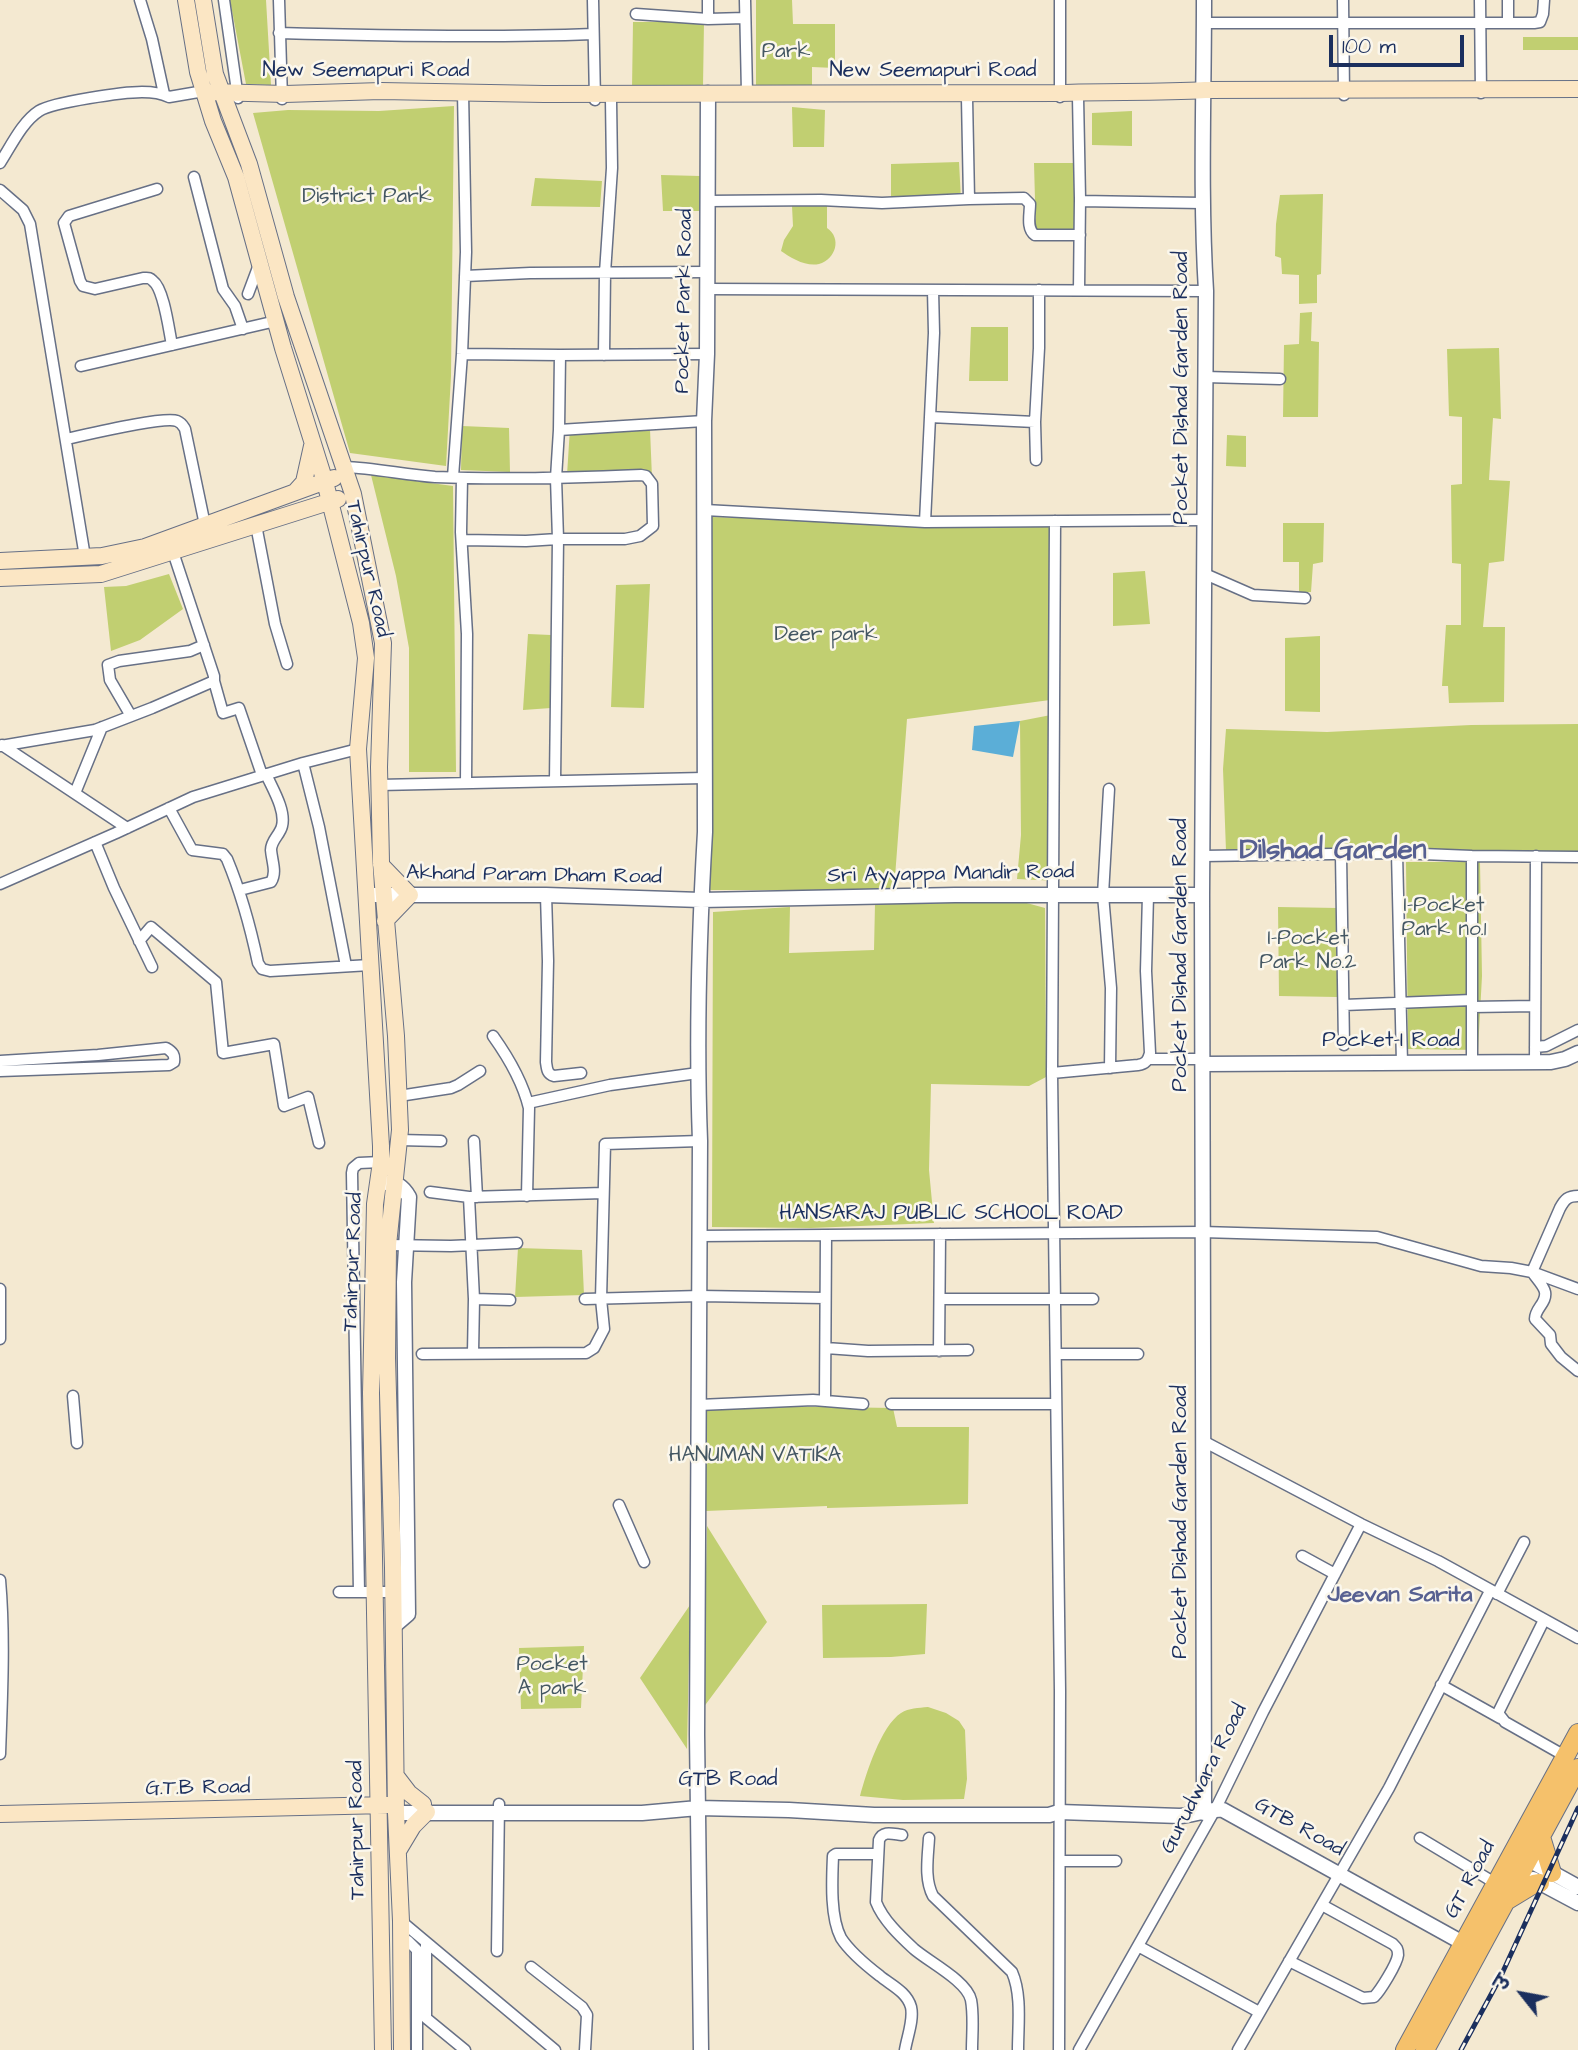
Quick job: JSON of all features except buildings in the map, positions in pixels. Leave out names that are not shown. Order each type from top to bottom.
[{"type":"highway","name":"GT Road","points":[[1405,2050],[1495,1883],[1541,1837],[1572,1762],[1578,1733]]},
{"type":"highway","name":"GT Road","points":[[1425,2050],[1504,1903],[1516,1862],[1572,1762]]},
{"type":"highway","points":[[1504,1903],[1546,1878],[1541,1837]]},
{"type":"main road","name":"Tahirpur Road","points":[[186,0],[198,72],[236,177],[325,482],[361,623],[366,658],[358,749],[375,895],[385,921],[396,1036],[398,1096],[399,1140],[386,1183],[375,1204],[371,1380],[400,1559],[393,1592],[396,1809],[402,1938],[402,2050]]},
{"type":"main road","name":"Tahirpur Road","points":[[203,0],[215,74],[231,97],[286,297],[353,495],[383,643],[379,785],[381,865],[375,895],[370,965],[381,1162],[386,1183],[387,1358],[367,1592],[378,1810],[383,2050]]},
{"type":"main road","name":"New Seemapuri Road","points":[[708,96],[747,93],[1060,95],[1578,89]]},
{"type":"main road","name":"New Seemapuri Road","points":[[1481,92],[1578,96]]},
{"type":"main road","name":"New Seemapuri Road","points":[[206,96],[967,98],[1205,94]]},
{"type":"main road","points":[[295,492],[304,482],[312,440]]},
{"type":"main road","points":[[0,561],[102,556],[145,547],[325,482],[345,470]]},
{"type":"main road","points":[[0,578],[101,574],[353,495]]},
{"type":"main road","points":[[381,865],[410,895],[385,921]]},
{"type":"main road","points":[[396,1776],[425,1808],[398,1851]]},
{"type":"main road","name":"G.T.B Road","points":[[0,1821],[396,1809]]},
{"type":"main road","name":"G.T.B Road","points":[[0,1814],[378,1810]]},
{"type":"main road","points":[[383,2026],[402,2025]]},
{"type":"street","points":[[140,0],[164,94]]},
{"type":"street","points":[[223,0],[231,97]]},
{"type":"street","points":[[279,0],[281,97]]},
{"type":"street","points":[[593,0],[593,34],[600,98],[612,168],[605,273],[604,355]]},
{"type":"street","points":[[708,0],[708,19]]},
{"type":"street","points":[[745,0],[747,93]]},
{"type":"street","points":[[1060,0],[1060,95]]},
{"type":"street","points":[[1204,0],[1205,94]]},
{"type":"street","points":[[1343,0],[1344,93]]},
{"type":"street","points":[[1480,0],[1481,92]]},
{"type":"street","points":[[1508,0],[1508,23]]},
{"type":"street","points":[[1204,23],[1540,22],[1544,0]]},
{"type":"street","points":[[636,14],[708,19],[745,18]]},
{"type":"street","points":[[279,33],[395,36],[593,34]]},
{"type":"street","points":[[0,163],[22,128],[41,109],[137,92],[164,94],[169,97],[206,96]]},
{"type":"street","name":"Pocket Dishad Garden Road","points":[[1205,94],[1202,203],[1206,291],[1202,1232],[1210,1811]]},
{"type":"street","points":[[463,96],[465,276],[458,478],[467,634],[466,783]]},
{"type":"street","name":"Pocket Park Road","points":[[701,2050],[698,1803],[698,1073],[705,832],[704,421],[707,354],[708,96]]},
{"type":"street","points":[[1078,97],[1079,290]]},
{"type":"street","points":[[967,98],[969,199]]},
{"type":"street","points":[[194,177],[223,289],[235,306],[243,329]]},
{"type":"street","points":[[157,189],[74,214],[64,223],[83,286],[95,289],[143,278],[154,281],[159,290],[172,345]]},
{"type":"street","points":[[0,190],[23,209],[30,225],[85,557]]},
{"type":"street","points":[[708,201],[883,202],[1024,198],[1030,204],[1030,229],[1035,235],[1080,235]]},
{"type":"street","points":[[1080,201],[1202,203]]},
{"type":"street","points":[[248,294],[260,262]]},
{"type":"street","points":[[465,276],[707,272]]},
{"type":"street","points":[[707,289],[1206,291]]},
{"type":"street","points":[[925,522],[934,333],[933,290]]},
{"type":"street","points":[[1036,460],[1039,290]]},
{"type":"street","points":[[82,366],[276,321]]},
{"type":"street","points":[[462,354],[707,354]]},
{"type":"street","points":[[555,781],[558,539],[555,478],[560,355]]},
{"type":"street","points":[[1205,377],[1280,379]]},
{"type":"street","points":[[930,417],[1035,422]]},
{"type":"street","points":[[66,439],[157,421],[177,421],[185,429],[205,525]]},
{"type":"street","points":[[559,430],[704,421]]},
{"type":"street","points":[[345,470],[368,468],[458,478],[646,476],[652,484],[653,526],[640,536],[526,541],[462,540]]},
{"type":"street","points":[[705,510],[925,522],[1205,520]]},
{"type":"street","points":[[1055,521],[1052,1073],[1060,1691],[1059,2050]]},
{"type":"street","points":[[256,525],[275,624],[287,664]]},
{"type":"street","points":[[173,552],[214,676],[223,713],[239,708],[283,820],[281,830],[272,844],[275,876],[263,886],[240,890]]},
{"type":"street","points":[[1205,574],[1253,595],[1305,598]]},
{"type":"street","points":[[131,716],[110,680],[108,665],[190,651],[204,645]]},
{"type":"street","points":[[1,746],[102,727],[214,681]]},
{"type":"street","points":[[75,793],[102,727]]},
{"type":"street","points":[[1,746],[127,828]]},
{"type":"street","points":[[0,884],[193,797],[358,749]]},
{"type":"street","points":[[303,763],[319,827],[346,966]]},
{"type":"street","points":[[379,785],[704,778]]},
{"type":"street","points":[[1109,789],[1103,895],[1111,988],[1110,1068]]},
{"type":"street","points":[[169,808],[191,849],[223,854],[240,890],[258,963],[262,969],[270,971],[370,965]]},
{"type":"street","points":[[95,842],[152,967]]},
{"type":"street","points":[[1203,856],[1398,853],[1578,857]]},
{"type":"street","points":[[1398,853],[1402,1063]]},
{"type":"street","points":[[1342,855],[1344,1045]]},
{"type":"street","points":[[1472,856],[1472,1063]]},
{"type":"street","points":[[1535,1062],[1536,856]]},
{"type":"street","name":"Akhand Param Dham Road","points":[[375,895],[546,895],[701,900]]},
{"type":"street","points":[[546,895],[546,1062],[550,1075],[581,1073]]},
{"type":"street","points":[[1052,1073],[1143,1064],[1148,1059],[1147,895]]},
{"type":"street","name":"Sri Ayyappa Mandir Road","points":[[701,900],[1202,895]]},
{"type":"street","points":[[139,941],[150,927],[216,982],[223,1053],[274,1044],[284,1107],[308,1097],[319,1143]]},
{"type":"street","points":[[1344,1005],[1399,1003],[1535,1006]]},
{"type":"street","points":[[1535,1047],[1546,1046],[1578,1030]]},
{"type":"street","points":[[492,1037],[516,1075],[528,1103],[530,1124],[527,1196]]},
{"type":"street","points":[[0,1061],[166,1048],[172,1051],[174,1056],[174,1062],[169,1065],[0,1071]]},
{"type":"street","name":"Pocket-I Road","points":[[1204,1061],[1535,1062],[1565,1059],[1578,1053]]},
{"type":"street","points":[[1148,1059],[1204,1061]]},
{"type":"street","points":[[398,1096],[451,1088],[480,1071]]},
{"type":"street","points":[[528,1103],[610,1085],[698,1073]]},
{"type":"street","points":[[399,1140],[441,1141]]},
{"type":"street","points":[[473,1353],[474,1140]]},
{"type":"street","points":[[422,1354],[586,1353],[594,1348],[604,1329],[601,1299],[605,1144],[700,1142]]},
{"type":"street","points":[[367,1592],[352,1173],[359,1163],[381,1162]]},
{"type":"street","points":[[386,1183],[403,1187],[409,1197],[404,1290],[400,1559],[408,1615],[394,1626]]},
{"type":"street","points":[[430,1192],[473,1197],[603,1193]]},
{"type":"street","points":[[1578,1196],[1566,1199],[1560,1208],[1532,1272],[1545,1292],[1544,1301],[1536,1310],[1535,1319],[1550,1335],[1550,1344],[1578,1371]]},
{"type":"street","name":"HANSARAJ PUBLIC SCHOOL ROAD","points":[[700,1236],[1202,1232],[1377,1237],[1481,1266],[1532,1272],[1578,1289]]},
{"type":"street","points":[[939,1351],[940,1234]]},
{"type":"street","points":[[825,1401],[826,1235]]},
{"type":"street","points":[[388,1245],[517,1243]]},
{"type":"street","points":[[0,1289],[0,1339]]},
{"type":"street","points":[[585,1298],[825,1298]]},
{"type":"street","points":[[474,1299],[510,1300]]},
{"type":"street","points":[[940,1299],[1093,1299]]},
{"type":"street","points":[[826,1348],[868,1351],[968,1350]]},
{"type":"street","points":[[1056,1354],[1138,1354]]},
{"type":"street","points":[[72,1395],[77,1443]]},
{"type":"street","points":[[699,1405],[813,1400],[863,1404]]},
{"type":"street","points":[[891,1404],[1056,1404]]},
{"type":"street","points":[[1203,1441],[1438,1561],[1578,1638]]},
{"type":"street","points":[[619,1506],[644,1562]]},
{"type":"street","name":"Gurudwara Road","points":[[1079,2050],[1210,1811],[1361,1524]]},
{"type":"street","points":[[1238,2050],[1389,1788],[1441,1685],[1524,1542]]},
{"type":"street","points":[[1301,1556],[1335,1574]]},
{"type":"street","points":[[0,1580],[0,1754]]},
{"type":"street","points":[[339,1592],[393,1592]]},
{"type":"street","points":[[1500,1718],[1500,1707],[1544,1620]]},
{"type":"street","points":[[1441,1685],[1572,1762]]},
{"type":"street","points":[[0,1801],[0,1814]]},
{"type":"street","name":"GTB Road","points":[[396,1809],[642,1813],[698,1803],[789,1810],[874,1812],[1050,1808],[1059,1812],[1180,1816],[1223,1810],[1463,1943]]},
{"type":"street","points":[[497,1951],[499,1809]]},
{"type":"street","points":[[902,1835],[885,1833],[880,1836],[876,1902],[880,1912],[914,1948],[964,1987],[971,2000],[972,2050]]},
{"type":"street","points":[[929,1838],[928,1880],[933,1896],[1012,1972],[1015,1979],[1018,1998],[1018,2050]]},
{"type":"street","points":[[1420,1838],[1495,1883]]},
{"type":"street","points":[[878,1854],[833,1856],[834,1915],[837,1928],[847,1945],[878,1975],[904,1993],[911,2005],[905,2050]]},
{"type":"street","points":[[1060,1861],[1116,1861]]},
{"type":"street","points":[[1516,1862],[1546,1878],[1578,1903]]},
{"type":"street","points":[[1546,1878],[1578,1887]]},
{"type":"street","points":[[1289,1961],[1363,1998],[1374,1997],[1378,1993],[1397,1959],[1397,1949],[1393,1944],[1322,1905]]},
{"type":"street","points":[[401,1921],[555,2050]]},
{"type":"street","points":[[402,1938],[417,1950],[417,2050]]},
{"type":"street","points":[[426,1944],[426,2018],[465,2050]]},
{"type":"street","points":[[1138,1945],[1259,2012]]},
{"type":"street","points":[[531,1967],[582,2007],[587,2015],[584,2050]]},
{"type":"green space","points":[[230,0],[266,0],[271,85],[246,84]]},
{"type":"green space","name":"Park","points":[[756,0],[792,0],[793,24],[835,24],[835,68],[812,67],[812,86],[756,87]]},
{"type":"green space","points":[[633,22],[704,22],[703,86],[632,89]]},
{"type":"green space","points":[[1523,37],[1578,37],[1578,50],[1523,50]]},
{"type":"green space","name":"District Park","points":[[454,106],[451,376],[446,466],[350,453],[253,113],[288,110],[379,111]]},
{"type":"green space","points":[[792,107],[825,110],[824,147],[793,147]]},
{"type":"green space","points":[[1132,111],[1132,146],[1092,145],[1092,113]]},
{"type":"green space","points":[[959,162],[961,200],[891,200],[891,164]]},
{"type":"green space","points":[[1034,163],[1080,163],[1082,231],[1036,237]]},
{"type":"green space","points":[[661,175],[700,176],[700,211],[663,211]]},
{"type":"green space","points":[[535,178],[602,181],[600,207],[531,206]]},
{"type":"green space","points":[[1323,194],[1321,274],[1317,275],[1317,303],[1299,304],[1299,275],[1282,274],[1281,258],[1275,256],[1280,195]]},
{"type":"green space","points":[[827,205],[827,228],[836,242],[830,258],[819,264],[809,264],[781,251],[793,226],[792,206]]},
{"type":"green space","points":[[1312,312],[1311,341],[1319,342],[1318,417],[1283,417],[1284,345],[1299,344],[1300,313]]},
{"type":"green space","points":[[971,327],[1008,327],[1008,381],[969,381]]},
{"type":"green space","points":[[1499,348],[1501,419],[1493,418],[1489,480],[1510,481],[1504,561],[1489,563],[1483,627],[1505,627],[1504,702],[1449,703],[1448,686],[1442,686],[1446,625],[1461,625],[1461,564],[1452,563],[1451,485],[1462,484],[1462,417],[1449,416],[1447,349]]},
{"type":"green space","points":[[462,426],[509,428],[510,472],[461,470]]},
{"type":"green space","points":[[570,428],[650,429],[652,478],[567,475]]},
{"type":"green space","points":[[1227,435],[1246,436],[1246,467],[1226,466]]},
{"type":"green space","points":[[371,475],[453,486],[456,772],[409,772],[409,648],[396,576]]},
{"type":"green space","name":"Deer park","points":[[712,517],[1059,527],[1050,700],[907,719],[894,890],[706,890]]},
{"type":"green space","points":[[1283,523],[1324,523],[1323,562],[1313,564],[1311,592],[1299,592],[1299,562],[1283,562]]},
{"type":"green space","points":[[1145,571],[1150,624],[1113,626],[1113,573]]},
{"type":"green space","points":[[169,574],[183,609],[140,640],[111,651],[104,587],[126,586]]},
{"type":"green space","points":[[650,584],[644,708],[611,707],[616,585]]},
{"type":"green space","points":[[528,634],[551,635],[551,708],[523,710]]},
{"type":"green space","points":[[1320,636],[1320,712],[1285,711],[1285,638]]},
{"type":"green space","points":[[1056,714],[1059,881],[1017,879],[1021,835],[1020,721]]},
{"type":"green space","points":[[1578,724],[1578,853],[1226,851],[1223,769],[1226,729],[1327,732],[1471,725]]},
{"type":"green space","name":"I-Pocket Park no.1","points":[[1406,862],[1480,862],[1482,976],[1478,1050],[1408,1049]]},
{"type":"green space","points":[[1023,902],[1045,908],[1046,1077],[1029,1086],[931,1084],[929,1170],[934,1223],[811,1228],[712,1227],[713,912],[790,907],[789,953],[874,950],[875,904]]},
{"type":"green space","name":"I-Pocket Park No.2","points":[[1278,907],[1338,908],[1337,997],[1279,996]]},
{"type":"green space","points":[[518,1248],[582,1250],[584,1295],[515,1297]]},
{"type":"green space","name":"HANUMAN VATIKA","points":[[699,1405],[893,1408],[897,1427],[969,1427],[968,1504],[706,1511]]},
{"type":"green space","points":[[707,1526],[767,1622],[703,1708]]},
{"type":"green space","points":[[927,1604],[925,1654],[823,1658],[822,1605]]},
{"type":"green space","points":[[690,1605],[687,1749],[640,1678]]},
{"type":"green space","name":"Pocket A park","points":[[584,1646],[581,1708],[521,1709],[519,1648]]},
{"type":"green space","points":[[928,1707],[959,1721],[965,1730],[967,1779],[964,1799],[903,1800],[860,1796],[875,1751],[887,1728],[901,1713]]},
{"type":"water","points":[[1020,721],[1013,757],[972,750],[974,726]]},
{"type":"railway","points":[[1461,2050],[1500,1978],[1578,1808]]},
{"type":"district","name":"Dilshad Garden","points":[[1333,852]]},
{"type":"district","name":"Jeevan Sarita","points":[[1400,1596]]}]
